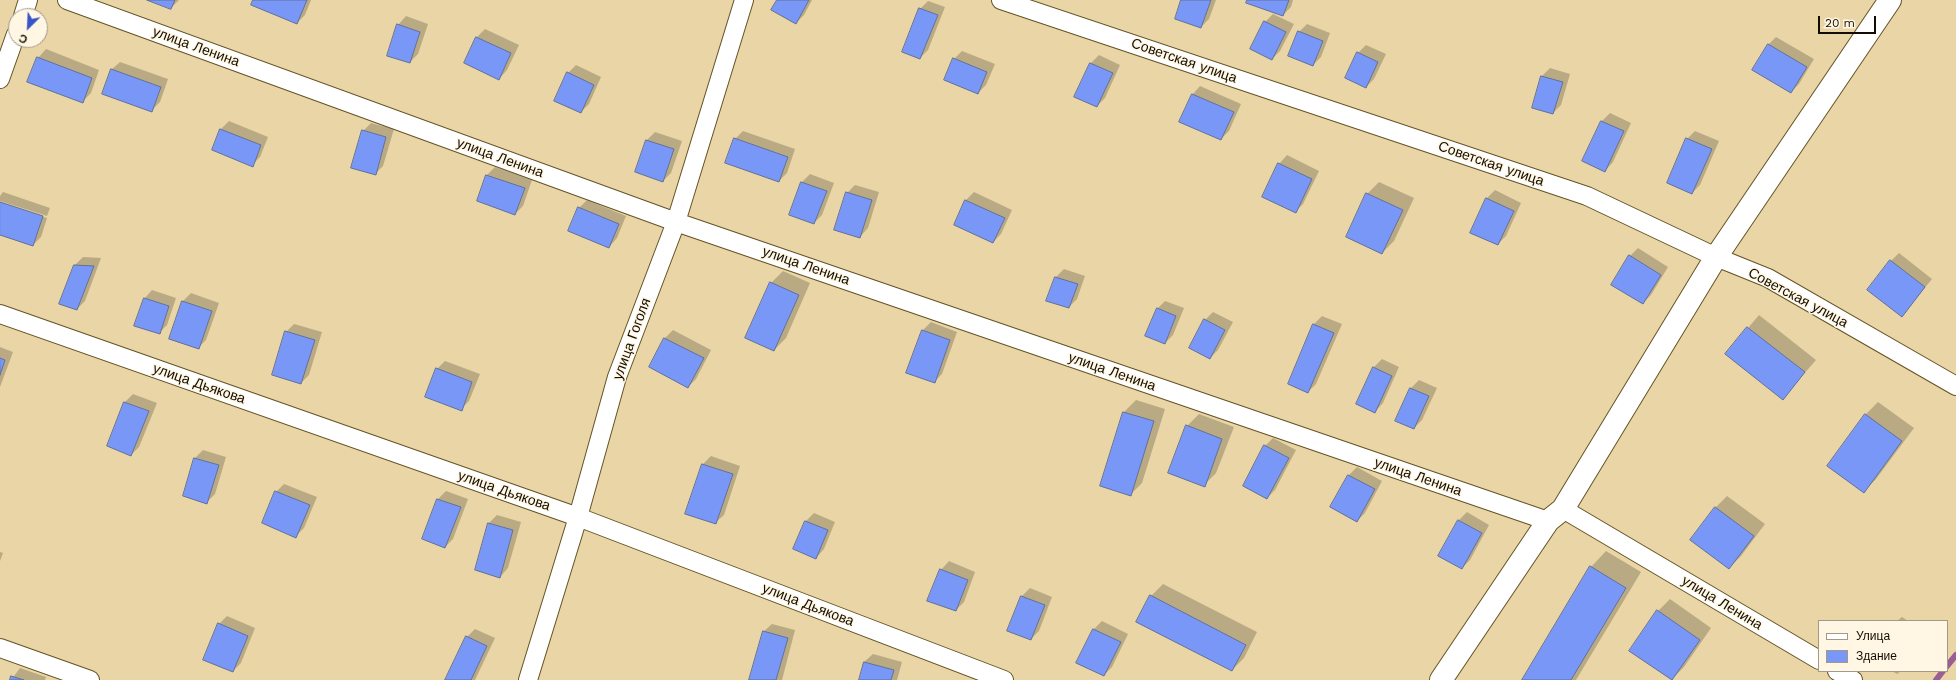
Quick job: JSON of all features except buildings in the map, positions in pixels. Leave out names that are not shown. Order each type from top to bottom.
[{"type":"main road","points":[[1441,680],[1555,515],[1716,257],[1890,0]]},
{"type":"street","name":"улица Ленина","points":[[67,0],[676,222],[1555,515],[1818,659]]},
{"type":"street","name":"улица Гоголя","points":[[528,680],[578,517],[617,377],[676,222],[744,0]]},
{"type":"street","name":"Советская улица","points":[[1001,0],[1587,196],[1716,257],[1768,278],[1956,386]]},
{"type":"street","points":[[0,79],[11,48]]},
{"type":"street","name":"улица Дьякова","points":[[0,314],[578,517],[1004,680]]},
{"type":"street","points":[[0,648],[90,680]]},
{"type":"street","points":[[1839,672],[1852,680]]},
{"type":"waterway","points":[[1948,665],[1956,655]]},
{"type":"waterway","points":[[1936,680],[1942,672]]}]
